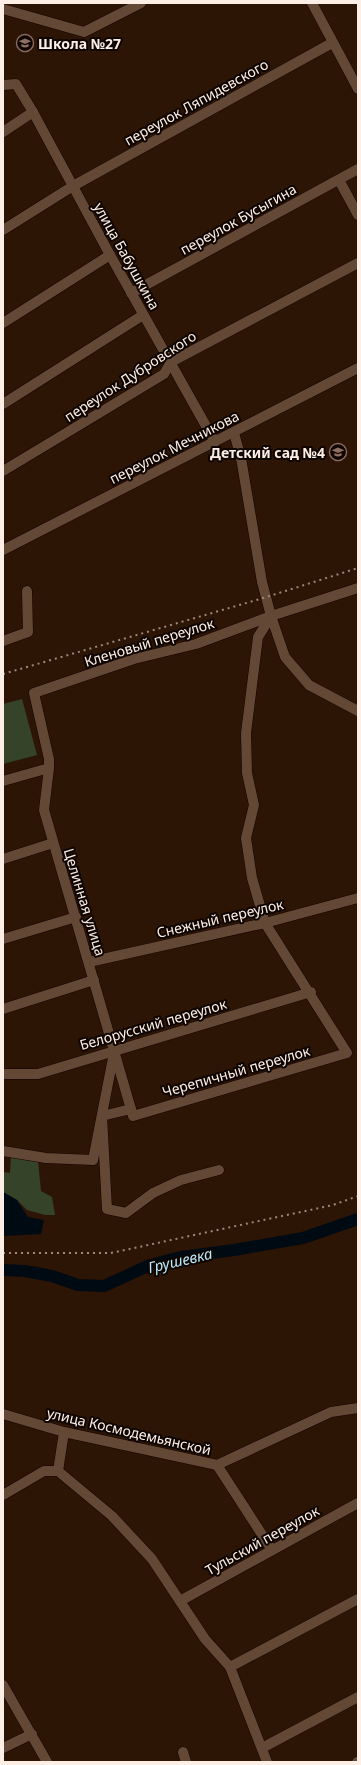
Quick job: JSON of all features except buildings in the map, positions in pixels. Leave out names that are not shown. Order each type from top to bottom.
[{"type":"street","points":[[3,9],[84,32],[141,3]]},
{"type":"street","points":[[312,3],[332,43],[358,89]]},
{"type":"street","name":"переулок Ляпидевского","points":[[3,230],[73,186],[332,43]]},
{"type":"street","name":"улица Бабушкина","points":[[3,85],[16,84],[33,112],[143,315],[215,442]]},
{"type":"street","points":[[3,132],[33,112]]},
{"type":"street","name":"переулок Бусыгина","points":[[131,293],[358,169]]},
{"type":"street","points":[[339,180],[358,215]]},
{"type":"street","points":[[3,323],[110,255]]},
{"type":"street","name":"переулок Дубровского","points":[[3,471],[164,374],[171,362],[358,263]]},
{"type":"street","points":[[3,404],[143,315]]},
{"type":"street","name":"переулок Мечникова","points":[[3,550],[358,368]]},
{"type":"street","points":[[234,432],[262,582],[271,616],[285,657],[309,685],[358,711]]},
{"type":"street","name":"Кленовый переулок","points":[[34,693],[134,659],[196,644],[271,616],[358,588]]},
{"type":"street","points":[[3,641],[28,632],[27,591]]},
{"type":"street","points":[[271,616],[258,637],[246,733],[248,773],[254,805],[246,838],[252,878],[265,923],[310,992]]},
{"type":"street","name":"Целинная улица","points":[[34,693],[49,768],[44,810],[132,1113]]},
{"type":"street","points":[[3,781],[49,768]]},
{"type":"street","points":[[3,858],[53,843]]},
{"type":"street","name":"Снежный переулок","points":[[89,962],[265,923],[358,898]]},
{"type":"street","points":[[3,939],[76,917]]},
{"type":"street","points":[[3,1009],[94,980]]},
{"type":"street","name":"Белорусский переулок","points":[[3,1074],[38,1074],[310,992]]},
{"type":"street","name":"Черепичный переулок","points":[[102,1116],[132,1113],[348,1053],[310,992]]},
{"type":"street","points":[[3,1151],[46,1158],[93,1160],[114,1051]]},
{"type":"street","points":[[102,1116],[107,1209],[126,1213],[154,1193],[181,1180],[219,1170]]},
{"type":"street","name":"улица Космодемьянской","points":[[3,1414],[64,1432],[217,1465],[330,1412],[358,1408]]},
{"type":"street","points":[[58,1471],[64,1432]]},
{"type":"street","points":[[217,1465],[272,1550]]},
{"type":"street","points":[[3,1495],[44,1471],[58,1471],[112,1516],[152,1559],[205,1639],[230,1667],[267,1762]]},
{"type":"street","name":"Тульский переулок","points":[[180,1601],[358,1503]]},
{"type":"street","points":[[230,1667],[358,1599]]},
{"type":"street","points":[[3,1685],[47,1762]]},
{"type":"street","points":[[262,1748],[358,1697]]},
{"type":"street","points":[[3,1748],[32,1734]]},
{"type":"green space","points":[[22,699],[37,755],[3,764],[3,704]]},
{"type":"green space","points":[[11,1156],[38,1161],[41,1191],[52,1197],[55,1215],[45,1215],[27,1210],[17,1200],[3,1192],[3,1172],[10,1173]]},
{"type":"shaded area","points":[[3,1192],[17,1200],[28,1217],[44,1220],[41,1234],[3,1236]]},
{"type":"waterway","name":"Грушевка","points":[[3,1270],[25,1271],[52,1276],[78,1285],[104,1286],[150,1265],[181,1257],[234,1250],[303,1238],[358,1219]]},
{"type":"railway","points":[[3,674],[260,599],[358,568]]},
{"type":"railway","points":[[3,1253],[111,1253],[333,1205],[358,1196]]},
{"type":"place","name":"Школа №27","points":[[25,43]]},
{"type":"place","name":"Детский сад №4","points":[[338,452]]}]
